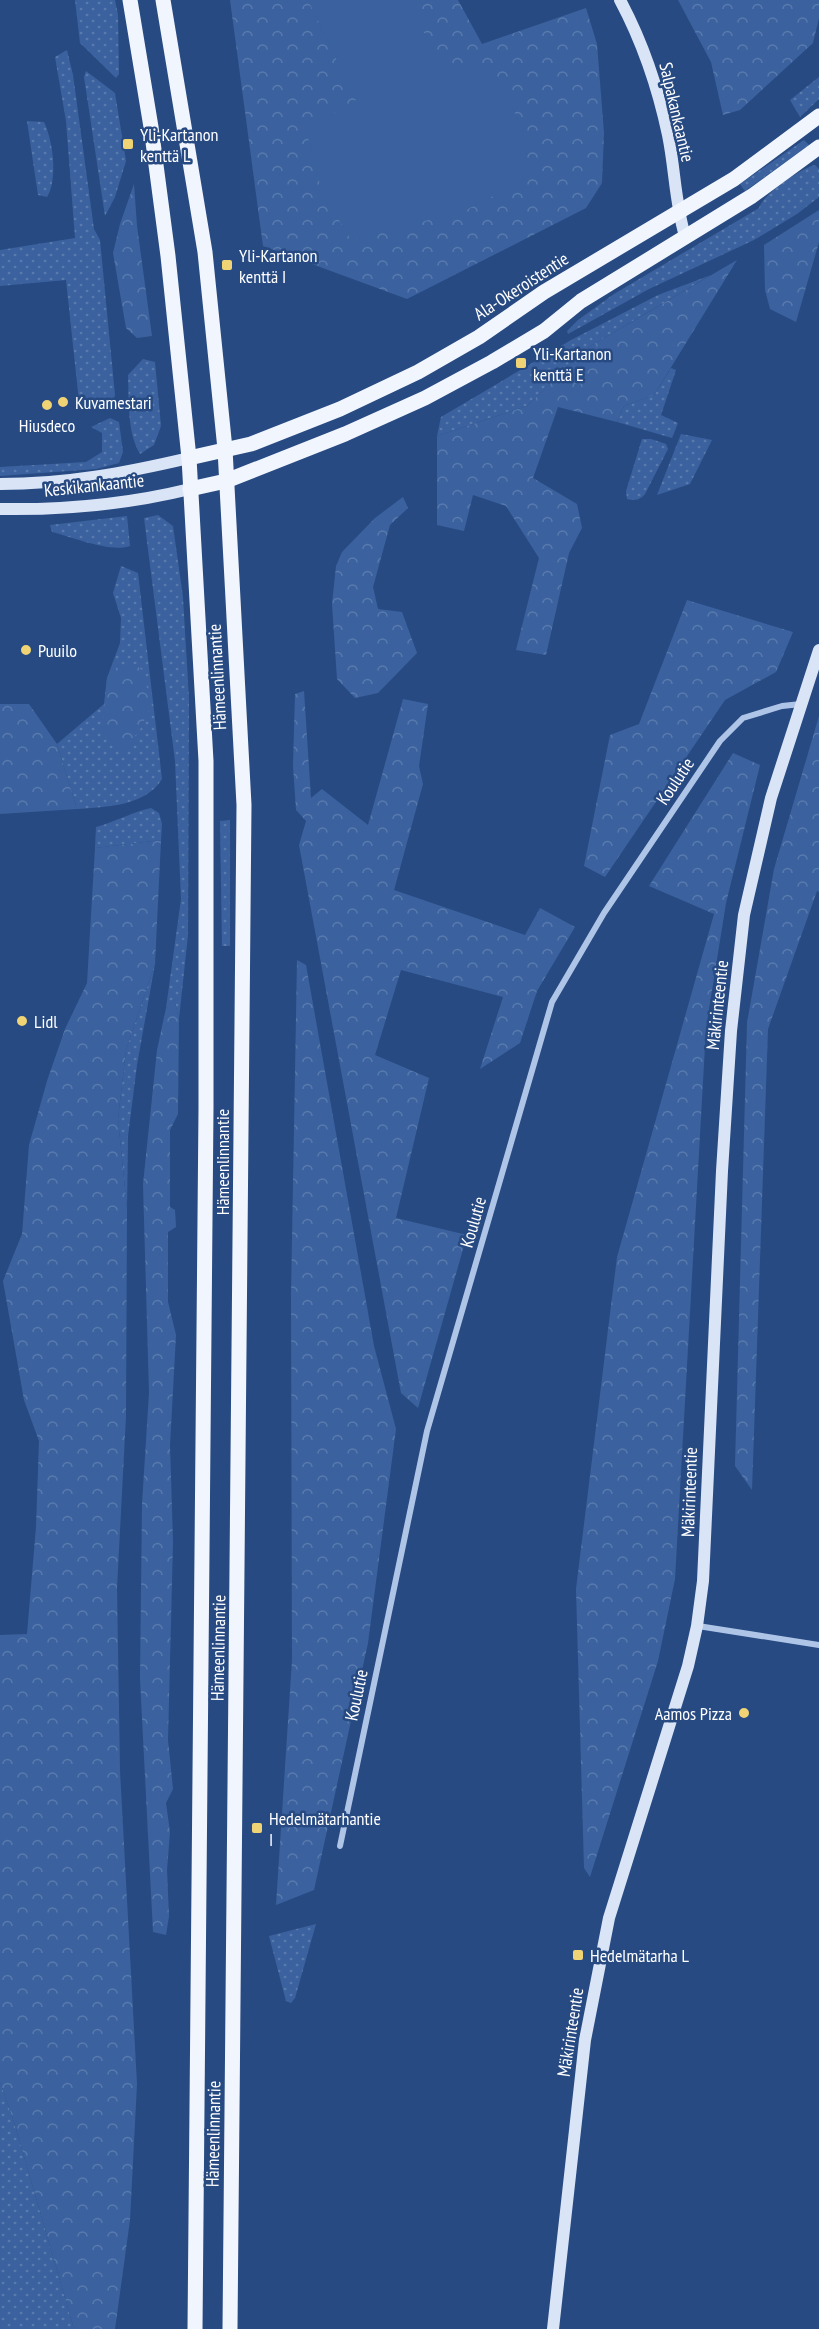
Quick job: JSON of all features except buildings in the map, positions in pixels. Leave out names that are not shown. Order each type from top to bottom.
[{"type":"main road","name":"Hämeenlinnantie","points":[[130,0],[163,221],[189,458],[206,761],[206,1131],[195,2329]]},
{"type":"main road","name":"Hämeenlinnantie","points":[[163,0],[205,252],[225,449],[244,805],[230,2329]]},
{"type":"main road","name":"Ala-Okeroistentie","points":[[189,458],[251,444],[340,409],[417,372],[734,179],[819,116]]},
{"type":"main road","points":[[190,489],[226,481],[345,434],[425,398],[492,362],[544,331],[580,302],[753,196],[819,147]]},
{"type":"street","name":"Salpakankaantie","points":[[620,0],[652,69],[668,137],[678,212],[685,236]]},
{"type":"street","name":"Keskikankaantie","points":[[0,484],[36,484],[87,479],[189,458]]},
{"type":"street","name":"Keskikankaantie","points":[[0,509],[36,510],[97,504],[190,489]]},
{"type":"street","name":"Mäkirinteentie","points":[[553,2329],[585,2040],[592,1998],[609,1918],[688,1666],[697,1626],[704,1581],[724,1136],[731,1031],[743,927],[771,798],[819,650]]},
{"type":"street","name":"Koulutie","points":[[340,1846],[427,1431],[552,1002],[604,913],[720,741],[743,718],[783,706],[802,704]]},
{"type":"street","points":[[697,1626],[819,1645]]},
{"type":"green space","points":[[75,0],[115,0],[118,15],[119,74],[116,78],[80,43]]},
{"type":"green space","points":[[230,0],[458,0],[482,44],[586,8],[597,44],[604,133],[602,183],[586,208],[407,299],[263,246]]},
{"type":"green space","points":[[308,0],[408,0],[439,63],[459,72],[491,68],[508,98],[521,129],[526,155],[523,181],[464,211],[351,240],[322,192],[306,130],[356,100]]},
{"type":"green space","points":[[678,0],[819,0],[819,18],[813,43],[740,110],[723,115],[711,62]]},
{"type":"green space","points":[[67,50],[73,75],[94,229],[100,240],[115,395],[112,404],[80,411],[66,280],[0,286],[0,250],[75,238],[66,121],[55,57]]},
{"type":"green space","points":[[86,71],[115,93],[126,161],[115,197],[105,216],[84,77]]},
{"type":"green space","points":[[819,77],[819,99],[800,117],[790,100]]},
{"type":"green space","points":[[27,121],[44,122],[50,139],[53,170],[47,197],[38,195]]},
{"type":"green space","points":[[804,140],[809,145],[745,191],[740,184]]},
{"type":"green space","points":[[815,165],[819,169],[819,197],[797,214],[754,240],[649,289],[568,334],[567,331],[578,320],[614,294],[759,208],[762,202],[783,182]]},
{"type":"green space","points":[[134,184],[137,226],[152,336],[137,338],[126,328],[113,253]]},
{"type":"green space","points":[[819,210],[819,242],[796,322],[770,309],[765,290],[764,245]]},
{"type":"green space","points":[[737,260],[654,395],[624,406],[617,422],[558,407],[533,478],[577,504],[582,528],[569,553],[546,655],[516,650],[539,558],[506,506],[473,495],[464,531],[437,525],[437,436],[527,406],[587,348]]},
{"type":"green space","points":[[711,275],[587,348],[527,406],[437,436],[441,417],[571,340],[658,295]]},
{"type":"green space","points":[[143,359],[155,362],[161,426],[154,445],[140,454],[131,426],[128,375]]},
{"type":"green space","points":[[671,368],[676,370],[661,415],[678,423],[672,438],[617,422],[624,406],[654,395]]},
{"type":"green space","points":[[110,418],[119,422],[123,452],[119,463],[96,469],[0,476],[0,467],[86,462],[102,452],[102,433],[91,427]]},
{"type":"green space","points":[[681,434],[712,440],[690,484],[657,495]]},
{"type":"green space","points":[[642,439],[651,439],[666,444],[668,449],[645,494],[641,498],[627,499],[626,491]]},
{"type":"green space","points":[[403,497],[408,508],[390,525],[373,587],[378,609],[402,612],[417,653],[378,693],[355,698],[337,679],[332,604],[336,566],[342,552],[375,518]]},
{"type":"green space","points":[[158,515],[173,526],[183,597],[189,699],[188,935],[179,1019],[174,999],[166,1008],[181,899],[175,761],[144,518]]},
{"type":"green space","points":[[127,516],[130,546],[122,548],[102,546],[52,532],[50,525]]},
{"type":"green space","points":[[121,566],[138,573],[162,779],[155,788],[136,800],[112,806],[77,809],[57,744],[104,704],[107,678],[120,643],[121,618],[113,593]]},
{"type":"green space","points":[[687,600],[793,632],[776,672],[725,700],[605,877],[584,866],[610,735],[639,724]]},
{"type":"green space","points":[[135,664],[143,671],[151,705],[140,730],[123,750],[102,733],[107,678],[111,670]]},
{"type":"green space","points":[[304,691],[311,798],[322,789],[368,825],[403,699],[428,704],[419,766],[423,784],[394,890],[525,935],[540,908],[575,927],[537,991],[520,1043],[480,1069],[503,997],[401,970],[375,1055],[429,1078],[396,1218],[467,1235],[418,1408],[401,1393],[299,845],[306,821],[296,810],[293,766],[295,694]]},
{"type":"green space","points":[[0,704],[29,704],[57,744],[77,809],[0,814]]},
{"type":"green space","points":[[819,716],[819,892],[817,891],[768,1029],[752,1490],[735,1466],[747,1023],[774,869]]},
{"type":"green space","points":[[733,753],[760,765],[726,903],[706,1028],[675,1579],[658,1661],[590,1877],[584,1868],[576,1589],[617,1257],[714,914],[649,886]]},
{"type":"green space","points":[[151,808],[159,813],[162,824],[161,840],[95,848],[96,827]]},
{"type":"green space","points":[[230,820],[230,946],[222,946],[220,821]]},
{"type":"green space","points":[[161,840],[155,964],[126,1050],[118,1119],[127,1208],[126,1416],[117,1588],[120,1771],[137,2084],[130,2220],[115,2329],[74,2329],[14,2122],[0,2082],[0,1635],[27,1634],[36,1527],[39,1441],[24,1400],[3,1281],[22,1234],[29,1145],[47,1081],[65,1029],[87,983],[95,848]]},
{"type":"green space","points":[[297,960],[306,965],[374,1346],[396,1429],[368,1643],[314,1890],[276,1905],[292,1660],[291,1296]]},
{"type":"green space","points":[[155,964],[137,1065],[128,1136],[127,1208],[118,1119],[126,1050]]},
{"type":"green space","points":[[174,998],[179,1019],[178,1114],[170,1130],[170,1207],[175,1210],[176,1227],[168,1232],[168,1302],[176,1335],[170,1445],[173,1542],[168,1740],[173,1789],[166,1803],[170,1832],[167,1870],[169,1916],[166,1935],[153,1932],[140,1679],[142,1504],[149,1393],[143,1184],[157,1050],[166,1008]]},
{"type":"green space","points":[[316,1924],[295,1998],[291,2003],[286,2001],[269,1936]]},
{"type":"green space","points":[[0,2082],[14,2122],[74,2329],[0,2329]]},
{"type":"place","name":"Yli-Kartanon kenttä L","points":[[128,144]]},
{"type":"place","name":"Yli-Kartanon kenttä I","points":[[227,265]]},
{"type":"place","name":"Yli-Kartanon kenttä E","points":[[521,363]]},
{"type":"place","name":"Kuvamestari","points":[[63,402]]},
{"type":"place","name":"Hiusdeco","points":[[47,405]]},
{"type":"place","name":"Puuilo","points":[[26,650]]},
{"type":"place","name":"Lidl","points":[[22,1021]]},
{"type":"place","name":"Aamos Pizza","points":[[744,1713]]},
{"type":"place","name":"Hedelmätarhantie I","points":[[257,1828]]},
{"type":"place","name":"Hedelmätarha L","points":[[578,1955]]}]
